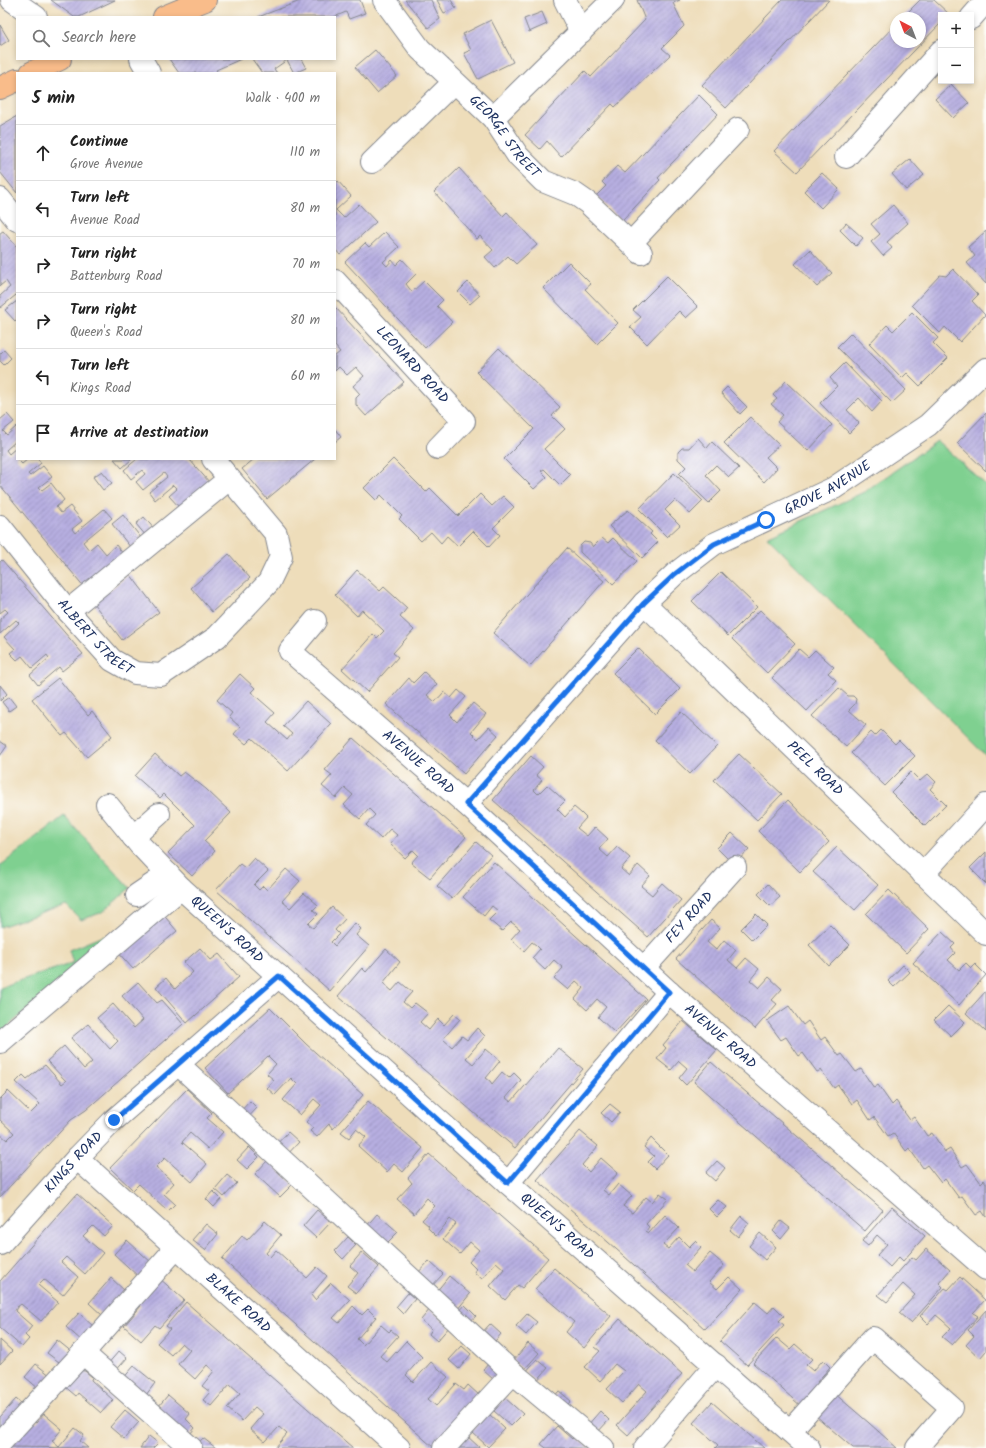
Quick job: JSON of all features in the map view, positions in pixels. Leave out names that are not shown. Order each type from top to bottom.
[{"type":"main road","points":[[166,16],[204,0]]},
{"type":"main road","points":[[33,72],[58,60]]},
{"type":"main road","points":[[0,88],[16,80]]},
{"type":"street","points":[[12,0],[35,16]]},
{"type":"street","name":"GEORGE STREET","points":[[384,0],[420,49],[493,118],[518,156],[543,181],[575,194],[588,203],[636,248],[738,129]]},
{"type":"street","points":[[564,0],[581,32]]},
{"type":"street","points":[[493,118],[613,0]]},
{"type":"street","points":[[974,15],[986,1]]},
{"type":"street","points":[[846,157],[938,54]]},
{"type":"street","points":[[142,60],[148,72]]},
{"type":"street","points":[[372,162],[454,82]]},
{"type":"street","points":[[0,199],[16,219]]},
{"type":"street","name":"LEONARD ROAD","points":[[336,282],[464,421],[438,448]]},
{"type":"street","name":"GROVE AVENUE","points":[[466,804],[644,603],[675,574],[714,544],[834,488],[928,425],[986,369]]},
{"type":"street","name":"ALBERT STREET","points":[[0,526],[68,611],[112,660],[135,672],[161,675],[217,637],[269,582],[281,557],[276,534],[214,460]]},
{"type":"street","points":[[68,611],[229,479]]},
{"type":"street","name":"PEEL ROAD","points":[[644,603],[986,934]]},
{"type":"street","name":"AVENUE ROAD","points":[[315,621],[290,650],[466,804],[669,992],[986,1269]]},
{"type":"street","name":"QUEEN'S ROAD","points":[[107,804],[133,837],[174,881],[508,1183],[809,1448]]},
{"type":"street","points":[[923,874],[986,805]]},
{"type":"street","points":[[133,837],[159,814]]},
{"type":"street","name":"FEY ROAD","points":[[644,968],[735,867]]},
{"type":"street","points":[[137,895],[151,884],[174,881]]},
{"type":"street","points":[[0,1042],[174,881]]},
{"type":"street","name":"KINGS ROAD","points":[[0,1244],[77,1158],[114,1120],[279,976]]},
{"type":"street","points":[[508,1183],[669,992]]},
{"type":"street","points":[[178,1064],[513,1373],[603,1448]]},
{"type":"street","name":"BLAKE ROAD","points":[[77,1158],[399,1448]]},
{"type":"street","points":[[0,1443],[83,1353],[176,1248]]},
{"type":"street","points":[[790,1431],[873,1338],[952,1408],[917,1448]]},
{"type":"street","points":[[83,1353],[191,1448]]},
{"type":"street","points":[[645,1448],[716,1365]]},
{"type":"street","points":[[444,1448],[513,1373]]},
{"type":"green space","points":[[937,441],[986,485],[986,756],[767,537],[864,492]]},
{"type":"green space","points":[[64,816],[130,888],[103,912],[81,920],[66,905],[0,927],[0,866]]},
{"type":"green space","points":[[103,936],[110,939],[0,1033],[0,987],[73,963],[69,950]]},
{"type":"building","points":[[51,0],[115,0],[81,16],[73,16]]},
{"type":"building","points":[[303,0],[360,0],[365,13],[349,19],[346,12],[336,16],[261,16]]},
{"type":"building","points":[[405,0],[431,0],[440,19],[428,28]]},
{"type":"building","points":[[437,0],[451,0],[456,8],[444,13]]},
{"type":"building","points":[[637,0],[680,0],[673,3],[684,26],[662,48],[670,55],[615,107],[612,104],[561,157],[547,141],[540,149],[525,135],[585,71],[591,77],[645,20]]},
{"type":"building","points":[[782,0],[829,0],[726,108],[702,85]]},
{"type":"building","points":[[920,0],[934,0],[947,12],[938,12],[938,26],[926,39],[926,12],[908,12]]},
{"type":"building","points":[[542,12],[547,24],[529,32],[524,19]]},
{"type":"building","points":[[491,20],[513,62],[478,79],[464,53],[471,50],[463,34]]},
{"type":"building","points":[[0,25],[9,40],[0,46]]},
{"type":"building","points":[[890,30],[890,48],[917,48],[797,172],[774,151]]},
{"type":"building","points":[[375,50],[397,76],[377,93],[355,67]]},
{"type":"building","points":[[170,60],[239,60],[216,70],[217,72],[178,72]]},
{"type":"building","points":[[253,60],[287,60],[274,69],[276,72],[261,72]]},
{"type":"building","points":[[287,60],[302,60],[306,68],[293,72]]},
{"type":"building","points":[[951,84],[969,103],[953,118],[935,99]]},
{"type":"building","points":[[699,95],[718,114],[658,178],[660,180],[622,221],[596,196],[606,186],[602,182],[617,166],[625,173]]},
{"type":"building","points":[[16,117],[16,192],[0,172],[0,126]]},
{"type":"building","points":[[910,159],[924,175],[906,190],[892,174]]},
{"type":"building","points":[[459,168],[503,216],[507,212],[537,245],[516,264],[508,256],[495,268],[485,257],[493,250],[480,236],[477,239],[434,192]]},
{"type":"building","points":[[822,173],[839,189],[821,208],[804,191]]},
{"type":"building","points":[[338,181],[351,196],[336,210],[336,183]]},
{"type":"building","points":[[359,204],[376,222],[340,255],[336,250],[336,210],[344,218]]},
{"type":"building","points":[[893,205],[908,223],[887,242],[892,248],[883,256],[871,242],[880,234],[871,224]]},
{"type":"building","points":[[846,223],[863,238],[856,246],[840,230]]},
{"type":"building","points":[[3,231],[16,246],[16,295],[0,308],[0,296],[10,287],[6,281],[0,286],[0,233]]},
{"type":"building","points":[[986,231],[986,284],[967,263],[975,256],[968,247]]},
{"type":"building","points":[[385,232],[399,247],[383,262],[387,266],[392,260],[396,265],[402,259],[416,274],[406,284],[412,292],[424,281],[443,300],[437,306],[452,322],[425,348],[345,262],[365,243],[369,247]]},
{"type":"building","points":[[810,250],[832,273],[817,287],[795,264]]},
{"type":"building","points":[[569,262],[591,284],[585,289],[618,323],[597,344],[543,288]]},
{"type":"building","points":[[953,269],[978,295],[972,301],[985,315],[960,342],[945,327],[940,333],[912,305],[940,275],[946,276]]},
{"type":"building","points":[[667,276],[698,307],[686,318],[679,311],[647,344],[630,327],[641,317],[633,310]]},
{"type":"building","points":[[468,282],[480,295],[470,304],[458,292]]},
{"type":"building","points":[[16,302],[15,321],[5,310]]},
{"type":"building","points":[[336,308],[404,382],[366,416],[356,405],[356,398],[360,394],[353,386],[364,376],[356,367],[347,375],[339,367],[336,370],[336,355],[340,352],[336,347]]},
{"type":"building","points":[[912,312],[938,338],[933,343],[948,358],[920,386],[907,373],[902,378],[869,344],[887,325],[893,331]]},
{"type":"building","points":[[851,333],[906,390],[892,403],[837,347]]},
{"type":"building","points":[[499,348],[560,407],[552,416],[565,429],[544,449],[570,475],[560,485],[544,469],[541,471],[547,477],[534,489],[504,459],[534,429],[476,372]]},
{"type":"building","points":[[4,350],[11,358],[4,365],[0,361],[0,354]]},
{"type":"building","points":[[845,363],[882,401],[872,412],[859,398],[847,410],[859,423],[849,433],[820,403],[837,386],[830,378]]},
{"type":"building","points":[[786,381],[832,425],[808,451],[777,422],[783,415],[771,404],[777,399],[773,395]]},
{"type":"building","points":[[727,387],[747,407],[740,414],[721,393]]},
{"type":"building","points":[[986,413],[986,471],[957,443]]},
{"type":"building","points":[[7,414],[14,422],[3,431],[7,435],[16,427],[16,441],[6,450],[9,454],[16,448],[16,460],[22,464],[27,460],[39,460],[41,463],[28,474],[30,476],[43,466],[52,477],[39,487],[42,490],[51,483],[64,500],[56,507],[61,513],[70,506],[82,521],[72,529],[75,533],[104,509],[112,518],[83,542],[89,550],[97,543],[106,554],[116,545],[124,555],[85,588],[0,485],[0,420]]},
{"type":"building","points":[[750,417],[779,445],[766,457],[777,468],[764,482],[724,443]]},
{"type":"building","points":[[336,430],[341,437],[336,441]]},
{"type":"building","points":[[698,438],[707,448],[712,442],[739,468],[729,477],[716,465],[706,475],[721,491],[709,503],[679,474],[686,467],[678,459],[678,452],[682,448],[689,448]]},
{"type":"building","points":[[393,459],[426,492],[430,488],[458,516],[480,494],[492,506],[503,496],[514,507],[493,528],[500,535],[489,547],[473,531],[458,546],[447,536],[441,543],[431,532],[421,541],[399,519],[402,516],[381,495],[376,500],[364,488]]},
{"type":"building","points":[[115,460],[131,460],[122,468]]},
{"type":"building","points":[[136,460],[190,460],[210,483],[180,508],[169,496],[177,489],[173,485],[155,500],[149,492],[167,477],[164,473],[143,490],[136,482],[145,474],[142,470],[131,479],[124,470]]},
{"type":"building","points":[[253,460],[314,460],[267,499],[242,469]]},
{"type":"building","points":[[102,471],[112,483],[103,490],[93,477]]},
{"type":"building","points":[[674,473],[703,501],[690,514],[675,500],[665,510],[680,525],[667,537],[639,509]]},
{"type":"building","points":[[628,510],[652,532],[650,534],[658,542],[642,558],[609,526]]},
{"type":"building","points":[[123,515],[142,539],[131,548],[112,524]]},
{"type":"building","points":[[144,517],[155,530],[147,537],[136,524]]},
{"type":"building","points":[[602,538],[608,543],[613,538],[637,561],[613,584],[580,552],[580,546],[584,542],[590,543],[593,547]]},
{"type":"building","points":[[567,548],[604,581],[530,666],[493,633]]},
{"type":"building","points":[[229,554],[250,578],[212,612],[191,588]]},
{"type":"building","points":[[2,560],[83,654],[62,671],[59,667],[38,685],[30,675],[49,658],[47,655],[32,668],[22,656],[17,660],[10,653],[15,649],[4,637],[19,623],[16,620],[0,634],[0,619],[8,612],[5,609],[0,613],[0,562]]},
{"type":"building","points":[[357,570],[380,591],[384,587],[407,608],[400,617],[414,630],[393,653],[398,657],[367,692],[342,669],[373,634],[377,638],[384,631],[362,610],[357,616],[335,595]]},
{"type":"building","points":[[721,572],[757,607],[728,636],[692,601]]},
{"type":"building","points":[[130,574],[159,612],[122,640],[93,603]]},
{"type":"building","points":[[760,610],[795,644],[767,673],[732,639]]},
{"type":"building","points":[[638,648],[680,689],[655,714],[613,673]]},
{"type":"building","points":[[799,649],[808,657],[815,650],[834,667],[828,673],[836,680],[807,711],[772,678]]},
{"type":"building","points":[[424,672],[437,684],[427,695],[435,702],[444,692],[451,698],[458,690],[466,697],[450,715],[457,722],[473,703],[486,714],[471,732],[478,739],[489,727],[498,735],[464,774],[386,704],[409,678],[413,683]]},
{"type":"building","points":[[240,674],[255,688],[251,692],[275,713],[267,722],[287,740],[292,734],[283,726],[306,701],[331,724],[288,771],[252,738],[246,744],[234,734],[240,727],[229,717],[232,713],[217,700]]},
{"type":"building","points":[[58,678],[88,715],[92,711],[112,736],[87,757],[66,733],[62,736],[32,699]]},
{"type":"building","points":[[0,685],[7,694],[0,701]]},
{"type":"building","points":[[839,688],[848,696],[853,696],[856,699],[855,704],[849,710],[866,725],[846,747],[812,716]]},
{"type":"building","points":[[9,697],[16,706],[9,711],[2,702]]},
{"type":"building","points":[[681,712],[717,746],[690,774],[655,740]]},
{"type":"building","points":[[881,730],[895,744],[899,740],[915,756],[885,786],[851,753],[871,732],[875,736]]},
{"type":"building","points":[[353,738],[466,837],[430,878],[411,863],[418,855],[413,850],[405,858],[390,844],[397,835],[390,829],[381,839],[366,825],[375,815],[369,809],[360,819],[344,805],[353,795],[345,788],[336,798],[322,786],[332,775],[325,770]]},
{"type":"building","points":[[0,741],[7,746],[0,756]]},
{"type":"building","points":[[155,754],[179,776],[184,772],[206,789],[231,813],[204,841],[215,851],[192,876],[168,853],[195,825],[164,794],[160,798],[135,776]]},
{"type":"building","points":[[739,754],[782,794],[757,820],[714,780]]},
{"type":"building","points":[[531,756],[543,767],[536,775],[542,780],[534,790],[538,794],[547,785],[565,801],[557,809],[565,817],[574,807],[581,813],[586,818],[577,828],[587,836],[595,827],[608,839],[599,849],[608,857],[617,847],[630,858],[621,869],[629,876],[638,865],[650,876],[641,886],[652,895],[662,883],[681,900],[648,937],[493,800]]},
{"type":"building","points":[[911,772],[920,781],[928,774],[936,782],[930,789],[946,805],[925,826],[891,792]]},
{"type":"building","points":[[788,800],[829,842],[800,872],[758,831]]},
{"type":"building","points":[[732,833],[749,849],[734,865],[717,848]]},
{"type":"building","points":[[476,842],[491,855],[452,899],[437,886]]},
{"type":"building","points":[[837,847],[878,885],[855,910],[813,872]]},
{"type":"building","points":[[986,852],[986,884],[970,868]]},
{"type":"building","points":[[254,858],[268,871],[254,885],[259,890],[263,886],[267,890],[286,869],[300,881],[282,901],[290,908],[304,893],[318,905],[313,910],[318,914],[308,924],[313,928],[332,907],[345,919],[335,930],[339,934],[331,942],[335,946],[355,923],[361,929],[356,935],[369,946],[330,991],[216,890],[240,864],[245,868]]},
{"type":"building","points":[[494,862],[646,999],[615,1033],[598,1017],[606,1007],[597,999],[587,1010],[575,999],[584,988],[576,981],[568,990],[554,978],[563,968],[554,960],[545,970],[532,958],[540,949],[536,945],[532,942],[524,951],[511,939],[520,929],[511,922],[502,931],[489,920],[498,911],[492,906],[484,916],[463,897]]},
{"type":"building","points":[[768,884],[780,897],[770,906],[758,894]]},
{"type":"building","points":[[889,890],[929,929],[906,953],[866,914]]},
{"type":"building","points":[[161,912],[177,931],[133,969],[116,950]]},
{"type":"building","points":[[756,914],[767,925],[752,940],[741,929]]},
{"type":"building","points":[[711,920],[720,928],[707,942],[716,950],[724,940],[736,950],[728,960],[737,968],[746,958],[759,969],[750,980],[759,988],[769,977],[782,989],[772,1000],[777,1004],[755,1029],[676,959]]},
{"type":"building","points":[[830,925],[850,945],[829,966],[809,945]]},
{"type":"building","points":[[942,932],[955,944],[951,948],[955,953],[948,960],[959,970],[966,963],[971,968],[975,964],[986,975],[959,1005],[913,963]]},
{"type":"building","points":[[200,948],[211,960],[219,954],[239,977],[187,1023],[156,987],[166,978],[175,989],[193,972],[184,962]]},
{"type":"building","points":[[386,949],[400,962],[383,983],[392,991],[400,982],[412,992],[403,1002],[410,1008],[415,1003],[428,1013],[420,1022],[429,1030],[438,1019],[444,1025],[454,1014],[460,1019],[443,1039],[452,1047],[462,1036],[467,1040],[477,1028],[485,1036],[466,1058],[473,1064],[486,1049],[500,1061],[486,1078],[492,1084],[502,1072],[509,1078],[514,1073],[521,1080],[506,1098],[511,1102],[558,1048],[583,1069],[515,1148],[338,996],[362,968],[366,972]]},
{"type":"building","points":[[903,965],[910,972],[894,987],[888,981]]},
{"type":"building","points":[[138,982],[157,1003],[162,1000],[183,1024],[86,1110],[71,1120],[0,1197],[0,1134],[7,1140],[14,1133],[0,1120],[0,1099],[8,1091],[31,1113],[40,1104],[16,1082],[23,1075],[27,1079],[45,1065],[62,1084],[66,1081],[47,1061],[64,1046],[84,1069],[92,1062],[71,1038],[88,1024],[110,1049],[118,1041],[97,1018],[113,1004],[134,1028],[143,1020],[122,996]]},
{"type":"building","points":[[986,991],[986,1032],[966,1013]]},
{"type":"building","points":[[789,1006],[803,1025],[808,1021],[821,1040],[825,1037],[839,1056],[842,1054],[856,1072],[861,1069],[874,1088],[878,1085],[892,1105],[896,1101],[910,1120],[914,1117],[927,1136],[932,1133],[945,1152],[950,1149],[962,1167],[967,1164],[981,1183],[984,1180],[986,1183],[986,1217],[982,1211],[976,1215],[962,1196],[959,1198],[945,1179],[941,1183],[927,1165],[923,1168],[909,1148],[906,1151],[893,1133],[888,1136],[874,1117],[870,1120],[857,1100],[852,1104],[838,1085],[834,1088],[821,1070],[817,1072],[803,1053],[799,1056],[786,1037],[781,1040],[767,1021]]},
{"type":"building","points":[[948,1006],[965,1022],[951,1036],[934,1020]]},
{"type":"building","points":[[270,1008],[306,1044],[363,1095],[333,1129],[329,1124],[317,1137],[310,1131],[313,1128],[306,1122],[321,1105],[314,1099],[300,1115],[283,1100],[297,1084],[291,1078],[275,1095],[267,1088],[274,1080],[267,1074],[276,1064],[268,1056],[228,1093],[205,1068]]},
{"type":"building","points":[[683,1021],[717,1050],[686,1085],[679,1078],[687,1068],[679,1061],[671,1070],[657,1059],[666,1048],[663,1045]]},
{"type":"building","points":[[711,1062],[883,1210],[865,1231],[694,1082]]},
{"type":"building","points":[[187,1089],[212,1113],[207,1118],[223,1132],[208,1149],[190,1133],[182,1142],[207,1164],[192,1182],[165,1158],[156,1167],[174,1183],[164,1194],[175,1204],[168,1211],[139,1184],[133,1190],[110,1168]]},
{"type":"building","points":[[250,1101],[257,1108],[245,1121],[238,1114]]},
{"type":"building","points":[[368,1101],[423,1148],[403,1172],[394,1164],[387,1172],[358,1146],[366,1137],[356,1129],[349,1138],[341,1132]]},
{"type":"building","points":[[610,1104],[620,1112],[611,1122],[601,1113]]},
{"type":"building","points":[[580,1131],[598,1146],[582,1165],[589,1172],[601,1158],[618,1173],[603,1190],[609,1195],[618,1184],[632,1196],[623,1206],[632,1213],[646,1197],[652,1202],[660,1193],[668,1199],[646,1224],[649,1227],[646,1231],[649,1233],[665,1215],[679,1228],[663,1245],[668,1249],[679,1237],[689,1247],[695,1241],[701,1247],[685,1265],[693,1272],[710,1253],[724,1265],[709,1282],[717,1289],[729,1277],[742,1289],[705,1329],[537,1180]]},
{"type":"building","points":[[288,1132],[299,1142],[285,1157],[274,1147]]},
{"type":"building","points":[[651,1138],[668,1155],[655,1169],[648,1162],[654,1156],[644,1147]]},
{"type":"building","points":[[249,1147],[259,1157],[247,1169],[237,1160]]},
{"type":"building","points":[[429,1154],[548,1258],[522,1288],[518,1285],[505,1300],[490,1286],[504,1269],[496,1262],[482,1279],[474,1272],[476,1269],[469,1262],[479,1250],[470,1242],[460,1254],[443,1239],[456,1224],[450,1219],[436,1236],[428,1228],[429,1226],[422,1220],[435,1206],[427,1198],[414,1214],[397,1199],[412,1183],[408,1178]]},
{"type":"building","points":[[268,1160],[293,1184],[280,1197],[255,1174]]},
{"type":"building","points":[[717,1161],[725,1168],[715,1181],[706,1173]]},
{"type":"building","points":[[227,1175],[237,1183],[224,1197],[215,1189]]},
{"type":"building","points":[[213,1191],[221,1199],[214,1207],[206,1199]]},
{"type":"building","points":[[77,1194],[113,1226],[104,1236],[93,1226],[83,1236],[103,1253],[85,1274],[66,1257],[61,1262],[78,1277],[63,1295],[44,1279],[38,1285],[58,1302],[41,1321],[21,1304],[17,1307],[15,1311],[32,1326],[25,1335],[29,1339],[22,1347],[0,1328],[0,1281]]},
{"type":"building","points":[[718,1200],[727,1207],[717,1217],[709,1209]]},
{"type":"building","points":[[892,1207],[925,1236],[903,1261],[899,1257],[890,1267],[877,1255],[887,1244],[877,1235],[868,1246],[862,1241]]},
{"type":"building","points":[[317,1210],[331,1222],[316,1238],[303,1226]]},
{"type":"building","points":[[377,1214],[398,1232],[385,1245],[365,1228]]},
{"type":"building","points":[[741,1216],[749,1223],[738,1237],[730,1230]]},
{"type":"building","points":[[265,1221],[281,1235],[266,1253],[270,1257],[276,1250],[307,1278],[317,1267],[327,1276],[311,1295],[315,1300],[331,1283],[350,1300],[333,1318],[339,1323],[353,1306],[362,1315],[368,1309],[376,1317],[357,1339],[363,1345],[381,1325],[389,1332],[391,1330],[398,1336],[380,1356],[387,1362],[406,1341],[422,1357],[406,1375],[413,1382],[431,1362],[448,1377],[428,1399],[436,1406],[456,1384],[464,1390],[468,1385],[480,1396],[434,1448],[222,1259],[242,1236],[247,1240]]},
{"type":"building","points":[[781,1221],[790,1228],[781,1239],[773,1231]]},
{"type":"building","points":[[206,1224],[218,1234],[205,1250],[192,1240]]},
{"type":"building","points":[[760,1233],[776,1247],[765,1260],[749,1246]]},
{"type":"building","points":[[348,1237],[356,1245],[343,1259],[335,1251]]},
{"type":"building","points":[[127,1240],[153,1264],[140,1278],[114,1254]]},
{"type":"building","points":[[926,1249],[950,1270],[939,1283],[943,1287],[911,1323],[899,1313],[915,1295],[903,1284],[887,1302],[878,1295],[912,1257],[916,1260]]},
{"type":"building","points":[[362,1252],[379,1267],[356,1293],[347,1286],[358,1273],[350,1266]]},
{"type":"building","points":[[429,1261],[443,1274],[430,1288],[416,1275]]},
{"type":"building","points":[[554,1268],[611,1316],[584,1348],[566,1332],[574,1322],[535,1289]]},
{"type":"building","points":[[449,1276],[470,1294],[457,1310],[436,1292]]},
{"type":"building","points":[[960,1277],[985,1300],[973,1313],[978,1316],[952,1345],[942,1337],[951,1328],[936,1315],[928,1324],[920,1316],[945,1288],[948,1290]]},
{"type":"building","points":[[111,1278],[125,1291],[103,1316],[89,1303]]},
{"type":"building","points":[[159,1278],[184,1300],[159,1328],[155,1325],[141,1341],[124,1326],[141,1306],[137,1303]]},
{"type":"building","points":[[408,1293],[415,1299],[403,1314],[396,1307]]},
{"type":"building","points":[[186,1302],[353,1448],[275,1448],[287,1434],[279,1427],[265,1442],[250,1429],[263,1414],[255,1407],[242,1421],[227,1408],[240,1393],[230,1384],[211,1406],[203,1400],[210,1392],[202,1386],[214,1371],[207,1365],[195,1379],[178,1364],[190,1350],[182,1343],[171,1355],[157,1343],[170,1329],[166,1326]]},
{"type":"building","points":[[755,1302],[768,1313],[774,1306],[784,1316],[779,1321],[784,1325],[747,1365],[720,1341]]},
{"type":"building","points":[[465,1305],[476,1316],[467,1324],[457,1314]]},
{"type":"building","points":[[430,1309],[450,1326],[437,1341],[429,1334],[432,1329],[421,1320]]},
{"type":"building","points":[[986,1310],[986,1351],[980,1358],[966,1345],[974,1336],[968,1330]]},
{"type":"building","points":[[79,1313],[94,1327],[82,1341],[66,1327]]},
{"type":"building","points":[[527,1314],[537,1322],[526,1335],[516,1326]]},
{"type":"building","points":[[620,1319],[682,1374],[628,1435],[617,1425],[647,1391],[639,1384],[622,1403],[607,1389],[624,1371],[615,1364],[600,1381],[585,1367],[600,1351],[595,1347]]},
{"type":"building","points":[[490,1324],[501,1334],[491,1346],[479,1336]]},
{"type":"building","points":[[777,1338],[790,1349],[795,1344],[812,1359],[806,1365],[813,1371],[823,1360],[830,1367],[817,1382],[823,1387],[803,1408],[753,1363]]},
{"type":"building","points":[[0,1340],[12,1351],[0,1364]]},
{"type":"building","points":[[57,1340],[73,1353],[63,1365],[47,1353]]},
{"type":"building","points":[[528,1343],[539,1353],[524,1370],[513,1361]]},
{"type":"building","points":[[462,1346],[471,1354],[459,1369],[449,1360]]},
{"type":"building","points":[[119,1351],[127,1358],[114,1373],[106,1366]]},
{"type":"building","points":[[537,1359],[548,1368],[536,1382],[525,1373]]},
{"type":"building","points":[[489,1363],[500,1373],[494,1380],[483,1370]]},
{"type":"building","points":[[36,1364],[51,1376],[39,1389],[25,1377]]},
{"type":"building","points":[[134,1366],[155,1383],[143,1399],[121,1381]]},
{"type":"building","points":[[76,1370],[85,1371],[92,1377],[91,1380],[113,1400],[101,1413],[78,1393],[76,1396],[63,1385]]},
{"type":"building","points":[[559,1391],[571,1401],[563,1409],[552,1399]]},
{"type":"building","points":[[834,1393],[897,1448],[853,1448],[815,1415]]},
{"type":"building","points":[[168,1395],[190,1414],[186,1419],[195,1428],[185,1440],[153,1413]]},
{"type":"building","points":[[505,1398],[523,1414],[511,1426],[494,1411]]},
{"type":"building","points":[[16,1399],[24,1406],[0,1433],[0,1417]]},
{"type":"building","points":[[712,1402],[764,1448],[715,1448],[718,1445],[693,1423]]},
{"type":"building","points":[[125,1410],[139,1422],[124,1439],[110,1427]]},
{"type":"building","points":[[600,1411],[609,1420],[596,1434],[587,1426]]},
{"type":"building","points":[[488,1413],[505,1429],[488,1447],[471,1431]]},
{"type":"building","points":[[44,1414],[62,1429],[52,1441],[59,1447],[75,1428],[84,1435],[80,1441],[88,1448],[10,1447],[32,1420],[36,1423]]},
{"type":"building","points":[[557,1426],[572,1439],[575,1435],[589,1448],[546,1448],[541,1444]]},
{"type":"building","points":[[466,1435],[480,1448],[460,1448],[457,1445]]},
{"type":"building","points":[[149,1436],[158,1443],[153,1448],[140,1448]]},
{"type":"building","points":[[203,1438],[216,1448],[194,1448]]},
{"type":"route","points":[[114,1120],[279,976],[508,1183],[669,992],[466,804],[644,603],[675,574],[714,544],[766,520]]}]
